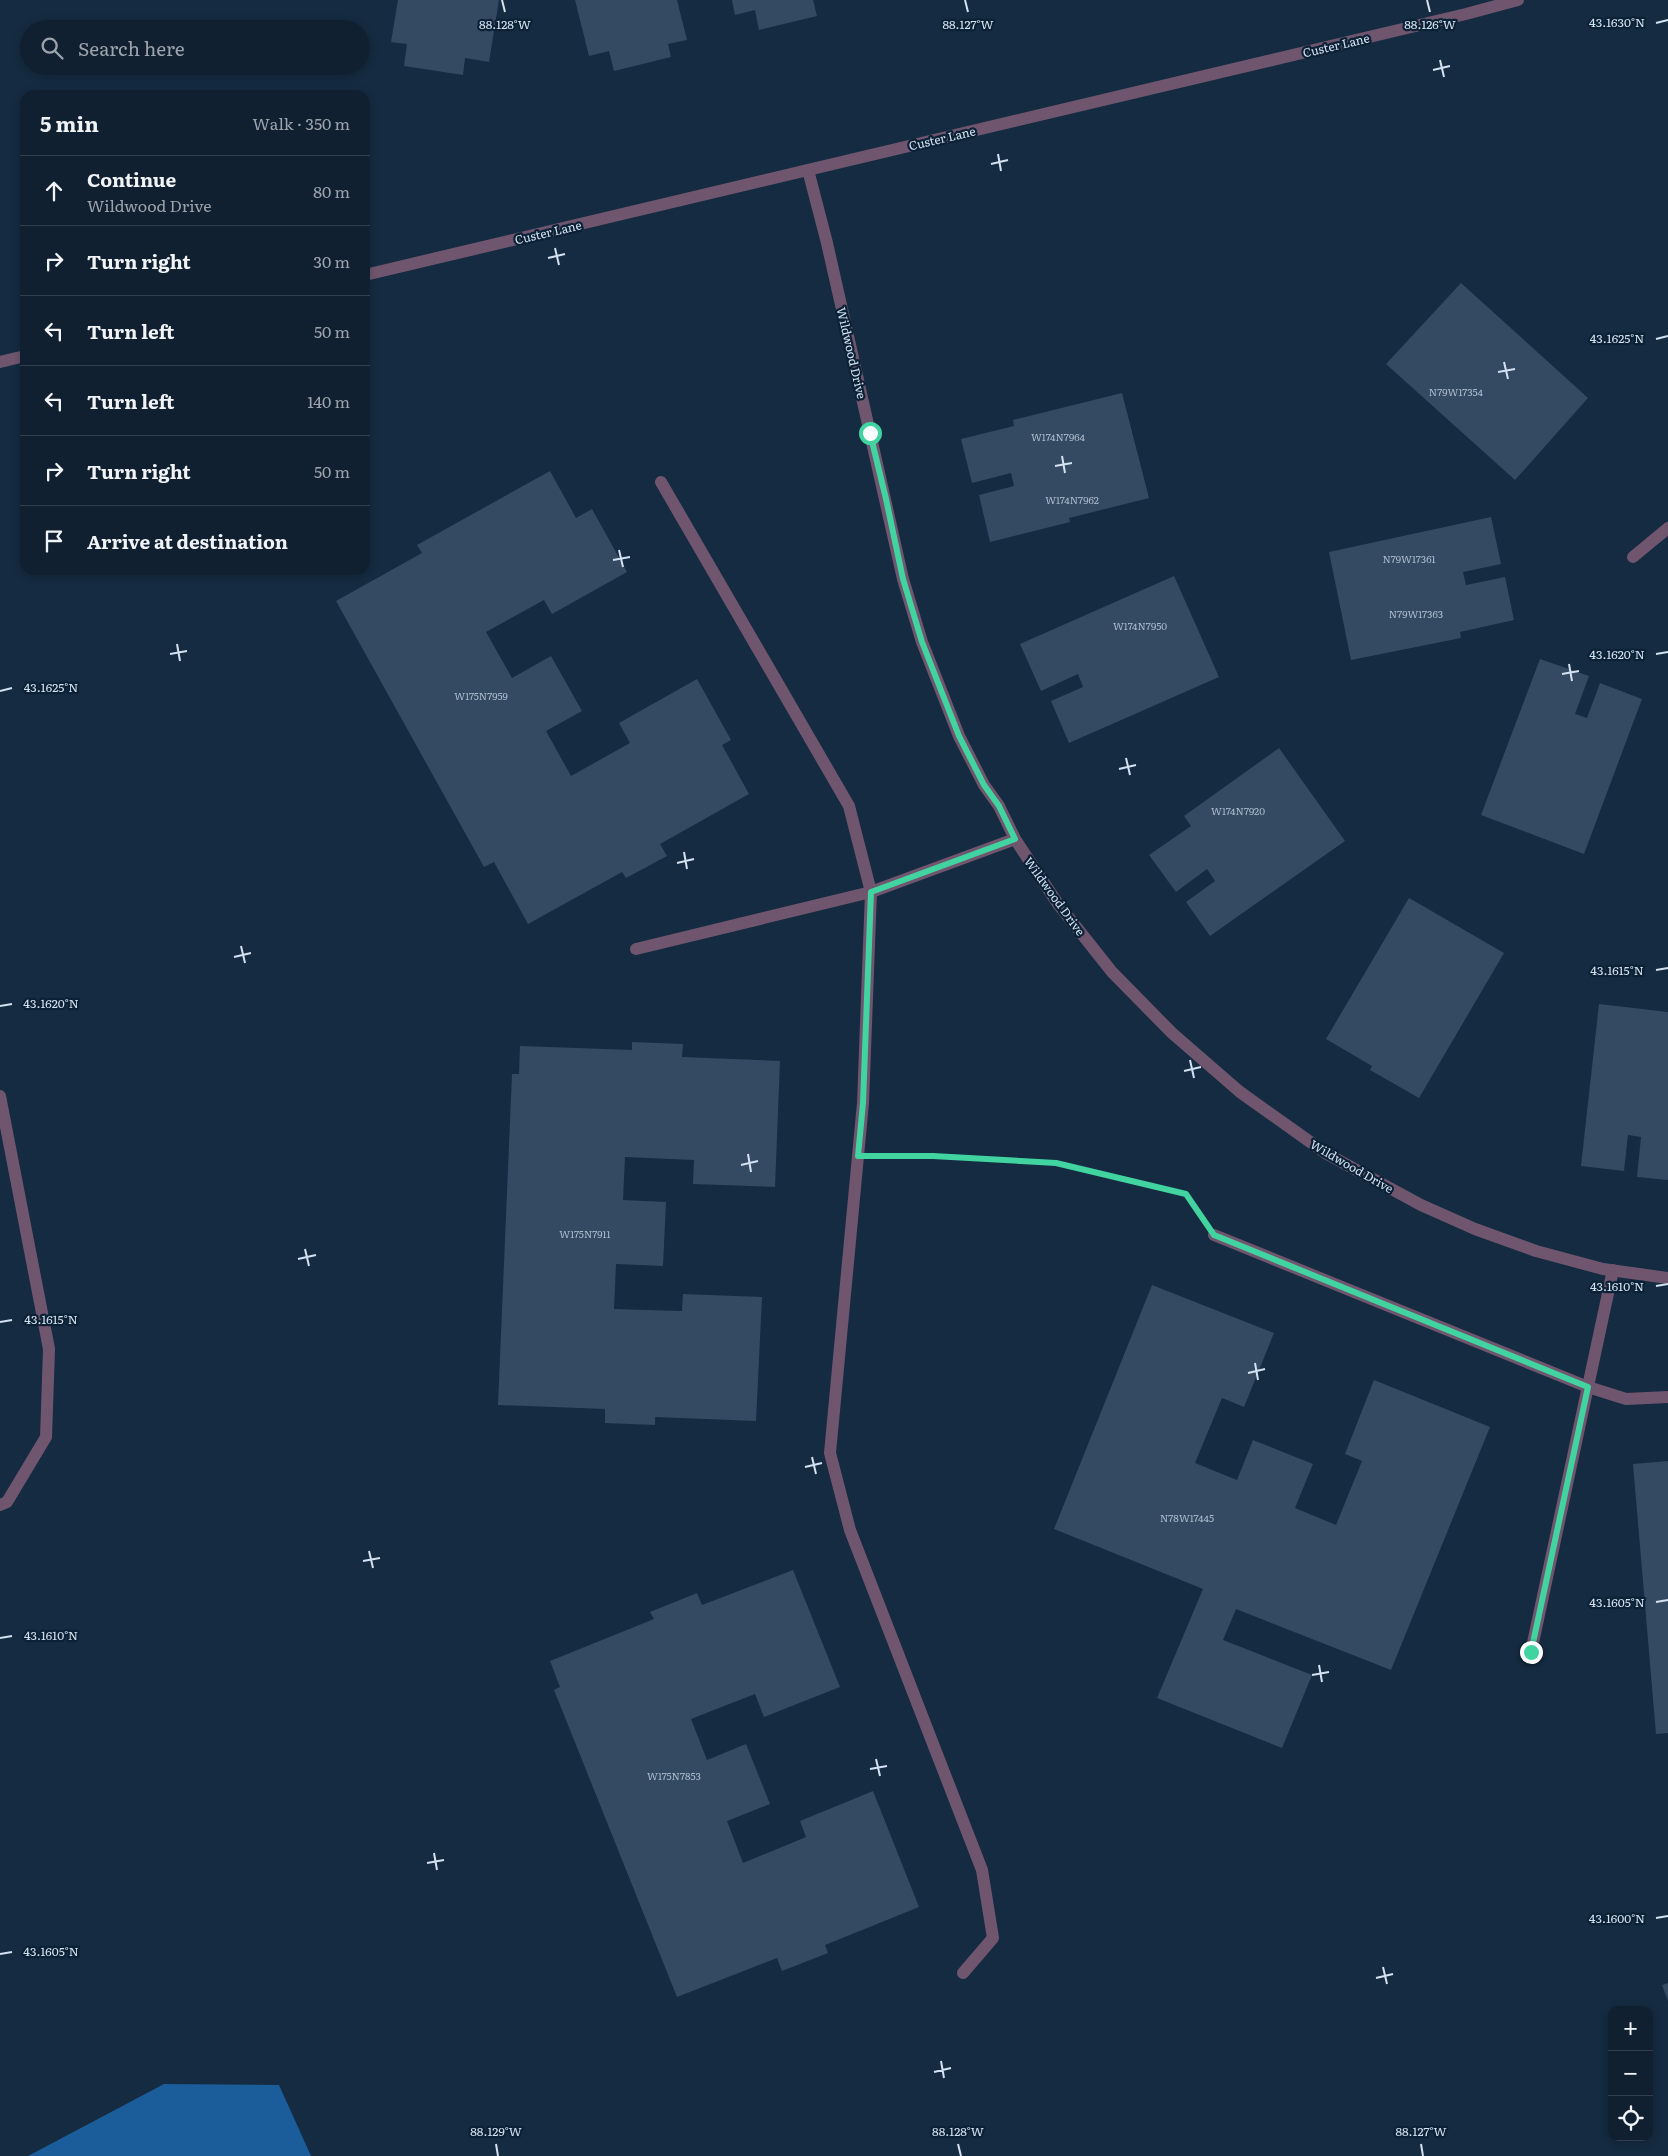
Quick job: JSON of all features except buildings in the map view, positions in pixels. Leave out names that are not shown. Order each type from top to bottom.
[{"type":"street","name":"Custer Lane","points":[[370,274],[1456,17],[1518,0]]},
{"type":"street","name":"Wildwood Drive","points":[[808,170],[827,243],[903,579],[922,642],[959,736],[984,785],[999,806],[1015,839],[1058,904],[1112,972],[1172,1033],[1240,1092],[1327,1154],[1421,1205],[1475,1229],[1536,1251],[1613,1270],[1668,1278]]},
{"type":"street","points":[[0,362],[20,357]]},
{"type":"street","points":[[661,482],[849,806],[871,892],[863,1103],[830,1453],[850,1530],[982,1870],[994,1938],[962,1973]]},
{"type":"street","points":[[1633,557],[1668,528]]},
{"type":"street","points":[[636,949],[871,892],[1015,839]]},
{"type":"street","points":[[0,1096],[49,1348],[46,1437],[7,1502],[0,1505]]},
{"type":"street","points":[[1214,1235],[1588,1387],[1626,1399],[1668,1397]]},
{"type":"street","points":[[1531,1652],[1613,1270]]},
{"type":"path","points":[[858,1156],[933,1156],[1056,1163],[1186,1194],[1214,1235]]},
{"type":"water","points":[[164,2084],[279,2085],[311,2156],[28,2156]]},
{"type":"route","points":[[870,433],[903,579],[922,642],[959,736],[984,785],[999,806],[1015,839],[871,892],[863,1103],[858,1156],[933,1156],[1056,1163],[1186,1194],[1214,1235],[1588,1387],[1531,1652]]}]
